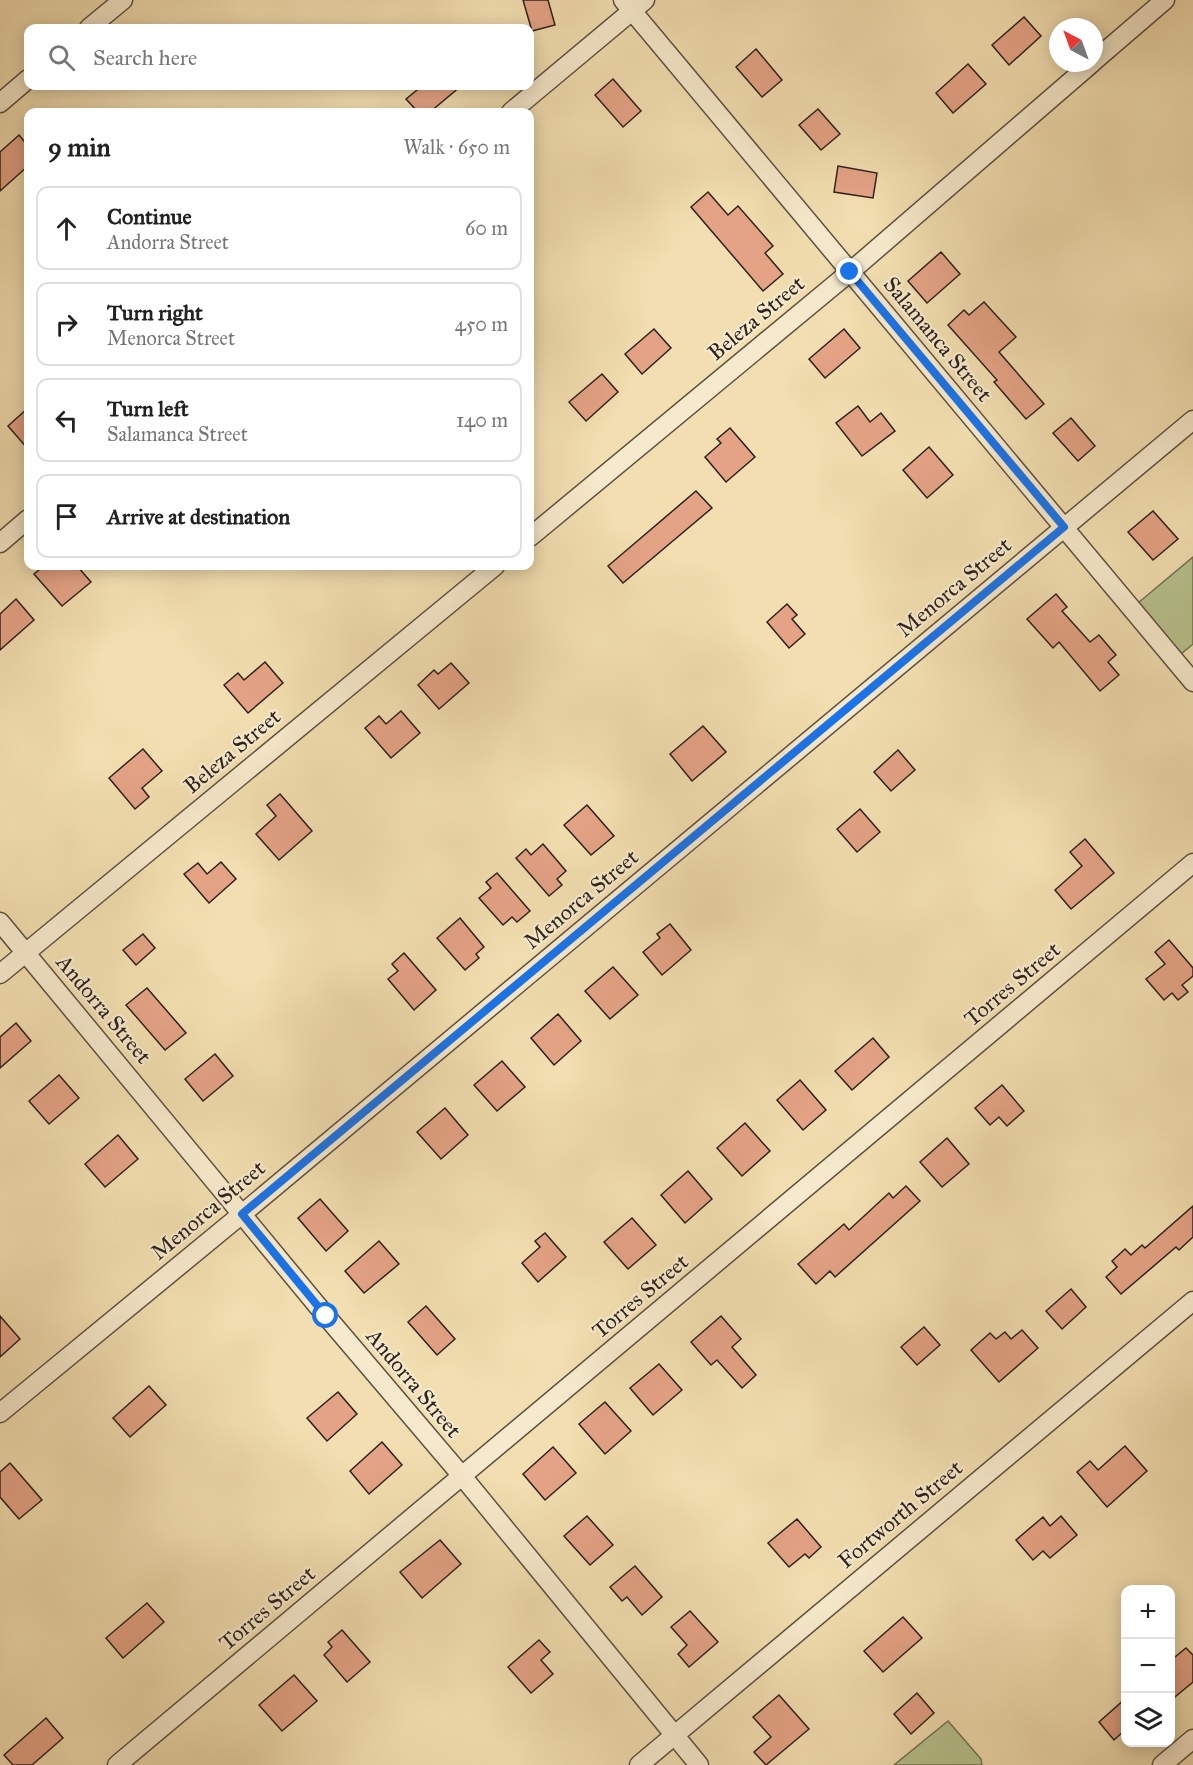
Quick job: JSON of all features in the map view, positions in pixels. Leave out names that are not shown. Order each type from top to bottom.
[{"type":"street","points":[[93,24],[123,0]]},
{"type":"street","name":"Beleza Street","points":[[1103,53],[1165,0]]},
{"type":"street","points":[[516,108],[633,4]]},
{"type":"street","name":"Salamanca Street","points":[[633,4],[850,272],[1193,682]]},
{"type":"street","name":"Beleza Street","points":[[534,534],[850,272],[1081,72]]},
{"type":"street","points":[[0,103],[24,82]]},
{"type":"street","name":"Menorca Street","points":[[0,1413],[242,1214],[1193,420]]},
{"type":"street","points":[[0,543],[24,522]]},
{"type":"street","name":"Beleza Street","points":[[0,974],[490,570]]},
{"type":"street","name":"Torres Street","points":[[117,1765],[1193,863]]},
{"type":"street","name":"Andorra Street","points":[[0,922],[462,1476],[699,1765]]},
{"type":"street","name":"Fortworth Street","points":[[639,1765],[1193,1300]]},
{"type":"street","points":[[1162,1765],[1193,1739]]},
{"type":"green space","points":[[1193,557],[1193,644],[1181,654],[1138,603]]},
{"type":"green space","points":[[948,1721],[981,1759],[982,1765],[894,1765]]},
{"type":"building","points":[[523,0],[548,0],[555,25],[534,30],[534,24],[530,24]]},
{"type":"building","points":[[1024,17],[1041,36],[1009,65],[992,45]]},
{"type":"building","points":[[756,49],[782,80],[762,97],[736,67]]},
{"type":"building","points":[[968,64],[986,84],[953,113],[936,93]]},
{"type":"building","points":[[613,79],[641,111],[623,127],[595,95]]},
{"type":"building","points":[[417,90],[456,90],[435,108],[414,108],[406,99]]},
{"type":"building","points":[[818,109],[840,134],[821,150],[799,125]]},
{"type":"building","points":[[19,135],[24,141],[24,170],[0,191],[0,152]]},
{"type":"building","points":[[838,166],[877,173],[873,198],[834,192]]},
{"type":"building","points":[[708,192],[728,215],[738,206],[773,246],[765,253],[783,274],[763,291],[691,207]]},
{"type":"building","points":[[941,252],[960,274],[927,303],[908,281]]},
{"type":"building","points":[[984,302],[1016,337],[999,352],[1044,404],[1026,419],[994,382],[997,380],[948,325],[964,310],[969,315]]},
{"type":"building","points":[[654,329],[671,348],[642,374],[625,354]]},
{"type":"building","points":[[844,329],[860,348],[825,378],[809,359]]},
{"type":"building","points":[[602,374],[618,392],[586,421],[569,402]]},
{"type":"building","points":[[858,406],[870,422],[881,413],[895,431],[862,456],[836,423]]},
{"type":"building","points":[[24,412],[24,444],[8,426]]},
{"type":"building","points":[[1071,418],[1095,446],[1078,461],[1053,433]]},
{"type":"building","points":[[730,428],[755,457],[726,482],[705,457],[721,443],[717,439]]},
{"type":"building","points":[[929,447],[953,475],[927,498],[903,470]]},
{"type":"building","points":[[696,491],[712,508],[623,583],[608,566]]},
{"type":"building","points":[[1153,511],[1178,539],[1153,560],[1128,532]]},
{"type":"building","points":[[39,570],[80,570],[91,582],[62,606],[34,574]]},
{"type":"building","points":[[1056,594],[1067,607],[1062,611],[1090,642],[1099,635],[1116,655],[1108,662],[1119,675],[1100,691],[1059,642],[1053,648],[1027,619]]},
{"type":"building","points":[[16,599],[34,620],[0,650],[0,614]]},
{"type":"building","points":[[787,604],[797,615],[792,619],[805,634],[789,648],[767,622]]},
{"type":"building","points":[[265,662],[283,683],[248,713],[224,685],[238,673],[244,680]]},
{"type":"building","points":[[451,663],[469,683],[439,709],[418,685],[434,670],[438,674]]},
{"type":"building","points":[[401,711],[420,733],[391,758],[365,728],[379,716],[386,724]]},
{"type":"building","points":[[703,726],[726,752],[692,781],[670,754]]},
{"type":"building","points":[[143,749],[162,771],[142,788],[149,797],[135,809],[109,778]]},
{"type":"building","points":[[898,750],[915,770],[891,791],[874,772]]},
{"type":"building","points":[[280,794],[312,831],[279,860],[256,834],[276,816],[267,805]]},
{"type":"building","points":[[587,805],[614,836],[591,855],[564,825]]},
{"type":"building","points":[[860,809],[880,832],[857,852],[837,829]]},
{"type":"building","points":[[1085,839],[1114,873],[1071,909],[1055,890],[1082,866],[1070,852]]},
{"type":"building","points":[[543,844],[566,871],[557,879],[562,885],[549,896],[516,858],[526,849],[531,855]]},
{"type":"building","points":[[221,862],[236,879],[209,903],[184,874],[198,863],[207,874]]},
{"type":"building","points":[[497,873],[530,911],[517,922],[512,917],[503,925],[479,898],[491,888],[486,882]]},
{"type":"building","points":[[460,918],[484,947],[476,954],[479,958],[465,970],[437,938]]},
{"type":"building","points":[[670,924],[691,950],[662,975],[643,952],[660,938],[657,934]]},
{"type":"building","points":[[143,934],[155,948],[136,965],[123,950]]},
{"type":"building","points":[[1169,940],[1193,968],[1193,976],[1182,985],[1188,992],[1178,1000],[1172,993],[1164,1000],[1146,979],[1165,964],[1155,952]]},
{"type":"building","points":[[404,953],[436,990],[414,1010],[388,979],[398,971],[392,964]]},
{"type":"building","points":[[613,967],[638,995],[610,1019],[585,991]]},
{"type":"building","points":[[147,988],[186,1033],[165,1050],[126,1005]]},
{"type":"building","points":[[558,1014],[581,1041],[554,1065],[531,1038]]},
{"type":"building","points":[[16,1023],[31,1041],[0,1068],[0,1037]]},
{"type":"building","points":[[873,1038],[889,1057],[852,1090],[835,1071]]},
{"type":"building","points":[[215,1054],[233,1076],[203,1101],[185,1079]]},
{"type":"building","points":[[502,1061],[525,1087],[497,1111],[474,1085]]},
{"type":"building","points":[[59,1075],[79,1098],[49,1124],[29,1101]]},
{"type":"building","points":[[800,1080],[826,1110],[803,1130],[777,1100]]},
{"type":"building","points":[[1002,1085],[1024,1111],[1007,1126],[999,1117],[990,1125],[975,1108]]},
{"type":"building","points":[[445,1108],[468,1135],[441,1159],[417,1132]]},
{"type":"building","points":[[745,1123],[770,1151],[742,1176],[717,1148]]},
{"type":"building","points":[[118,1135],[138,1159],[105,1187],[85,1164]]},
{"type":"building","points":[[947,1138],[969,1164],[942,1187],[920,1162]]},
{"type":"building","points":[[688,1171],[712,1199],[685,1223],[661,1195]]},
{"type":"building","points":[[906,1186],[920,1201],[835,1277],[830,1271],[816,1284],[798,1264],[844,1224],[849,1230],[889,1193],[893,1198]]},
{"type":"building","points":[[320,1199],[348,1231],[326,1251],[298,1218]]},
{"type":"building","points":[[1193,1206],[1193,1237],[1179,1250],[1176,1247],[1121,1294],[1106,1277],[1117,1267],[1112,1261],[1125,1249],[1131,1255],[1142,1245],[1145,1248]]},
{"type":"building","points":[[632,1218],[656,1245],[628,1269],[604,1242]]},
{"type":"building","points":[[545,1233],[566,1257],[538,1282],[522,1263],[540,1247],[535,1241]]},
{"type":"building","points":[[379,1241],[399,1264],[364,1293],[345,1271]]},
{"type":"building","points":[[1071,1289],[1086,1307],[1062,1329],[1046,1311]]},
{"type":"building","points":[[426,1306],[455,1339],[437,1355],[408,1322]]},
{"type":"building","points":[[0,1316],[20,1339],[0,1357]]},
{"type":"building","points":[[721,1316],[741,1339],[732,1347],[756,1375],[742,1388],[717,1360],[711,1365],[691,1342]]},
{"type":"building","points":[[924,1327],[940,1345],[917,1365],[901,1347]]},
{"type":"building","points":[[1022,1330],[1038,1348],[999,1382],[971,1350],[990,1333],[996,1339],[1005,1332],[1011,1339]]},
{"type":"building","points":[[659,1364],[682,1390],[653,1415],[630,1388]]},
{"type":"building","points":[[149,1386],[166,1405],[130,1437],[113,1418]]},
{"type":"building","points":[[338,1392],[357,1414],[327,1441],[307,1418]]},
{"type":"building","points":[[605,1402],[631,1431],[605,1454],[579,1424]]},
{"type":"building","points":[[382,1442],[402,1465],[369,1494],[350,1471]]},
{"type":"building","points":[[1125,1446],[1147,1471],[1107,1507],[1077,1472],[1090,1461],[1098,1470]]},
{"type":"building","points":[[553,1447],[576,1473],[545,1500],[523,1474]]},
{"type":"building","points":[[10,1463],[42,1500],[19,1519],[0,1497],[0,1472]]},
{"type":"building","points":[[587,1516],[613,1545],[590,1565],[564,1536]]},
{"type":"building","points":[[1061,1516],[1077,1535],[1050,1558],[1043,1551],[1033,1560],[1016,1540],[1043,1517],[1050,1526]]},
{"type":"building","points":[[797,1519],[821,1547],[809,1558],[805,1554],[789,1567],[768,1543]]},
{"type":"building","points":[[440,1540],[461,1564],[422,1598],[400,1572]]},
{"type":"building","points":[[635,1566],[662,1597],[642,1615],[627,1597],[622,1601],[610,1587]]},
{"type":"building","points":[[147,1603],[164,1622],[123,1658],[106,1638]]},
{"type":"building","points":[[690,1611],[718,1642],[689,1667],[678,1654],[687,1645],[671,1627]]},
{"type":"building","points":[[903,1617],[922,1638],[883,1672],[864,1651]]},
{"type":"building","points":[[342,1630],[370,1662],[347,1682],[324,1655],[332,1647],[328,1642]]},
{"type":"building","points":[[539,1640],[550,1652],[541,1660],[553,1674],[531,1693],[508,1667]]},
{"type":"building","points":[[1186,1648],[1193,1655],[1193,1682],[1175,1697],[1175,1693],[1175,1657]]},
{"type":"building","points":[[294,1675],[317,1701],[282,1731],[259,1705]]},
{"type":"building","points":[[917,1693],[934,1713],[911,1734],[894,1714]]},
{"type":"building","points":[[779,1695],[809,1729],[766,1765],[754,1752],[771,1737],[753,1717]]},
{"type":"building","points":[[1121,1703],[1121,1734],[1114,1740],[1099,1722]]},
{"type":"building","points":[[46,1718],[63,1738],[32,1765],[13,1765],[4,1755]]},
{"type":"route","points":[[326,1316],[242,1214],[1064,527],[850,272]]}]
